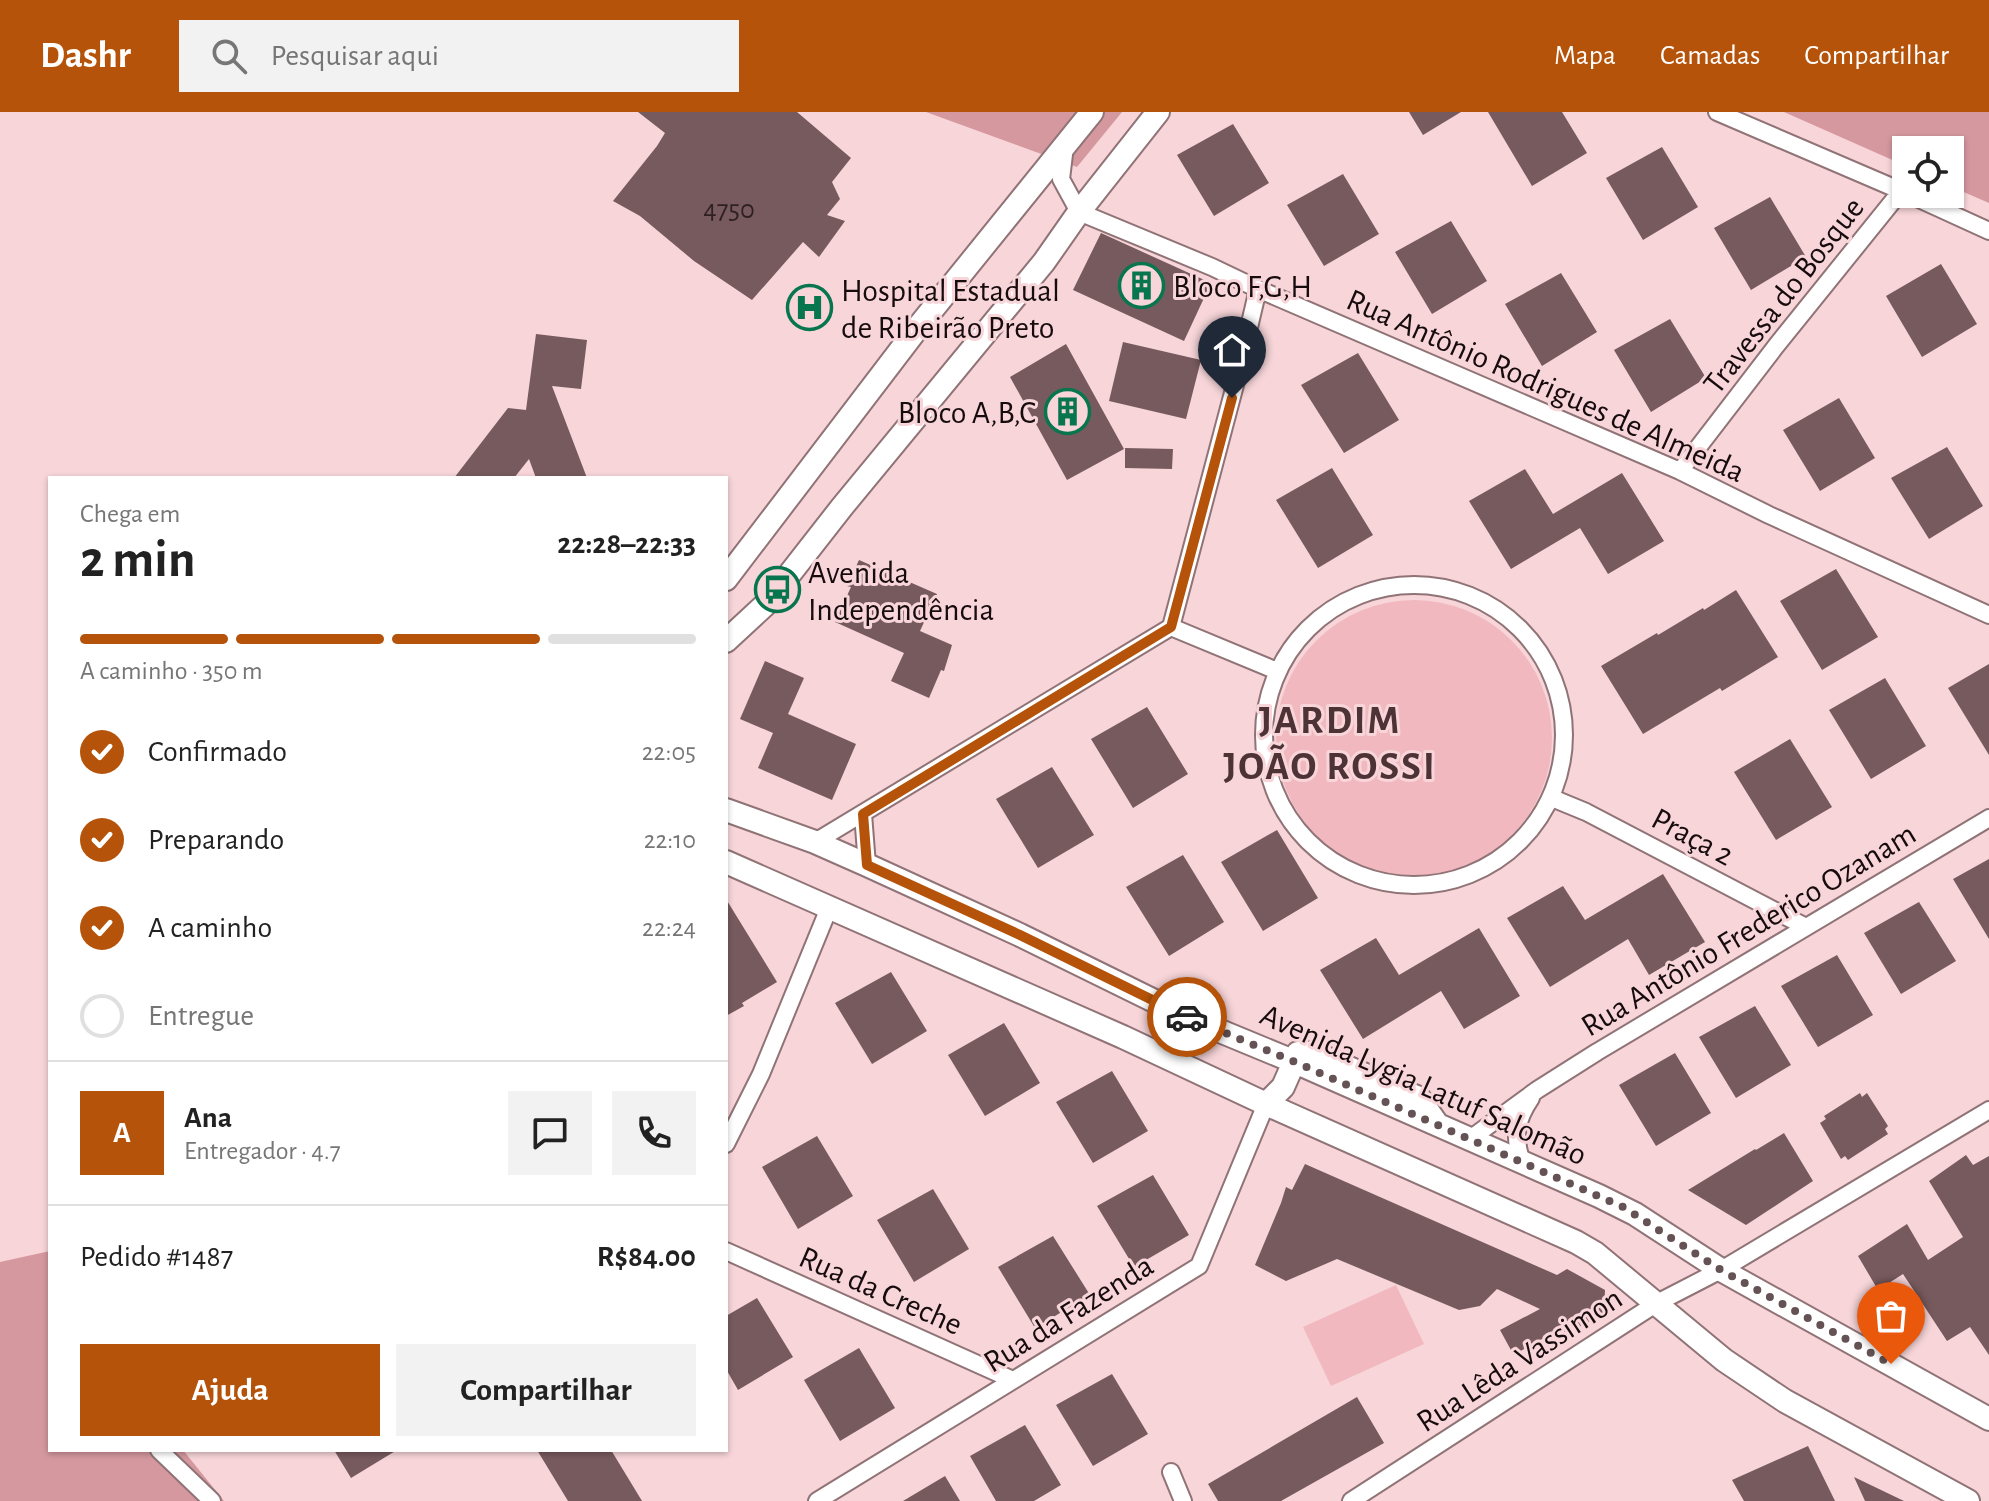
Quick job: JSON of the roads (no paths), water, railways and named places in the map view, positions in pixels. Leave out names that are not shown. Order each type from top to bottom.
[{"type":"main road","points":[[728,576],[919,326],[1092,112]]},
{"type":"main road","points":[[728,639],[767,603],[1044,262],[1158,112]]},
{"type":"main road","name":"Avenida Lygia Latuf Salomão","points":[[728,811],[815,842],[867,865],[1020,935],[1191,1019],[1623,1207],[1721,1270],[1989,1419]]},
{"type":"main road","points":[[728,863],[1576,1242],[1595,1253],[1724,1360],[1785,1401],[1968,1501]]},
{"type":"main road","points":[[1266,1104],[1283,1087],[1295,1062]]},
{"type":"street","points":[[1717,112],[1892,187]]},
{"type":"street","points":[[1065,145],[1061,179],[1079,212]]},
{"type":"street","name":"Travessa do Bosque","points":[[1680,471],[1776,346],[1892,208]]},
{"type":"street","points":[[1938,208],[1989,231]]},
{"type":"street","name":"Rua Antônio Rodrigues de Almeida","points":[[1079,212],[1680,471],[1989,615]]},
{"type":"street","points":[[815,842],[1171,627],[1258,289]]},
{"type":"street","points":[[1432,586],[1477,599],[1517,625],[1546,662],[1562,706],[1564,753],[1552,798],[1528,834],[1506,853],[1495,862],[1456,880],[1413,886],[1385,882],[1331,861],[1299,833],[1276,797],[1264,756],[1264,712],[1277,671],[1303,632],[1341,604],[1385,588],[1432,586]]},
{"type":"street","points":[[1171,627],[1277,671]]},
{"type":"street","name":"Praça 2","points":[[1552,798],[1586,812],[1806,927]]},
{"type":"street","points":[[863,814],[867,865]]},
{"type":"street","name":"Rua Antônio Frederico Ozanam","points":[[1470,1139],[1537,1090],[1597,1052],[1989,818]]},
{"type":"street","points":[[728,1140],[761,1074],[829,908]]},
{"type":"street","name":"Rua Antônio Frederico Ozanam","points":[[1522,1162],[1516,1146],[1517,1130],[1521,1113],[1537,1090]]},
{"type":"street","name":"Rua da Fazenda","points":[[817,1501],[1199,1266],[1266,1104]]},
{"type":"street","name":"Rua Lêda Vassimon","points":[[1351,1501],[1657,1303],[1721,1270],[1989,1110]]},
{"type":"street","name":"Rua da Creche","points":[[728,1252],[1013,1380]]},
{"type":"street","points":[[161,1452],[212,1501]]},
{"type":"street","points":[[1171,1472],[1183,1501]]},
{"type":"place","name":"Bloco F,G,H","points":[[1142,286]]},
{"type":"place","name":"Hospital Estadual de Ribeirão Preto","points":[[810,308]]},
{"type":"place","name":"Bloco A,B,C","points":[[1067,412]]},
{"type":"place","name":"Avenida Independência","points":[[777,590]]},
{"type":"district","name":"JARDIM JOÃO ROSSI","points":[[1330,742]]}]
